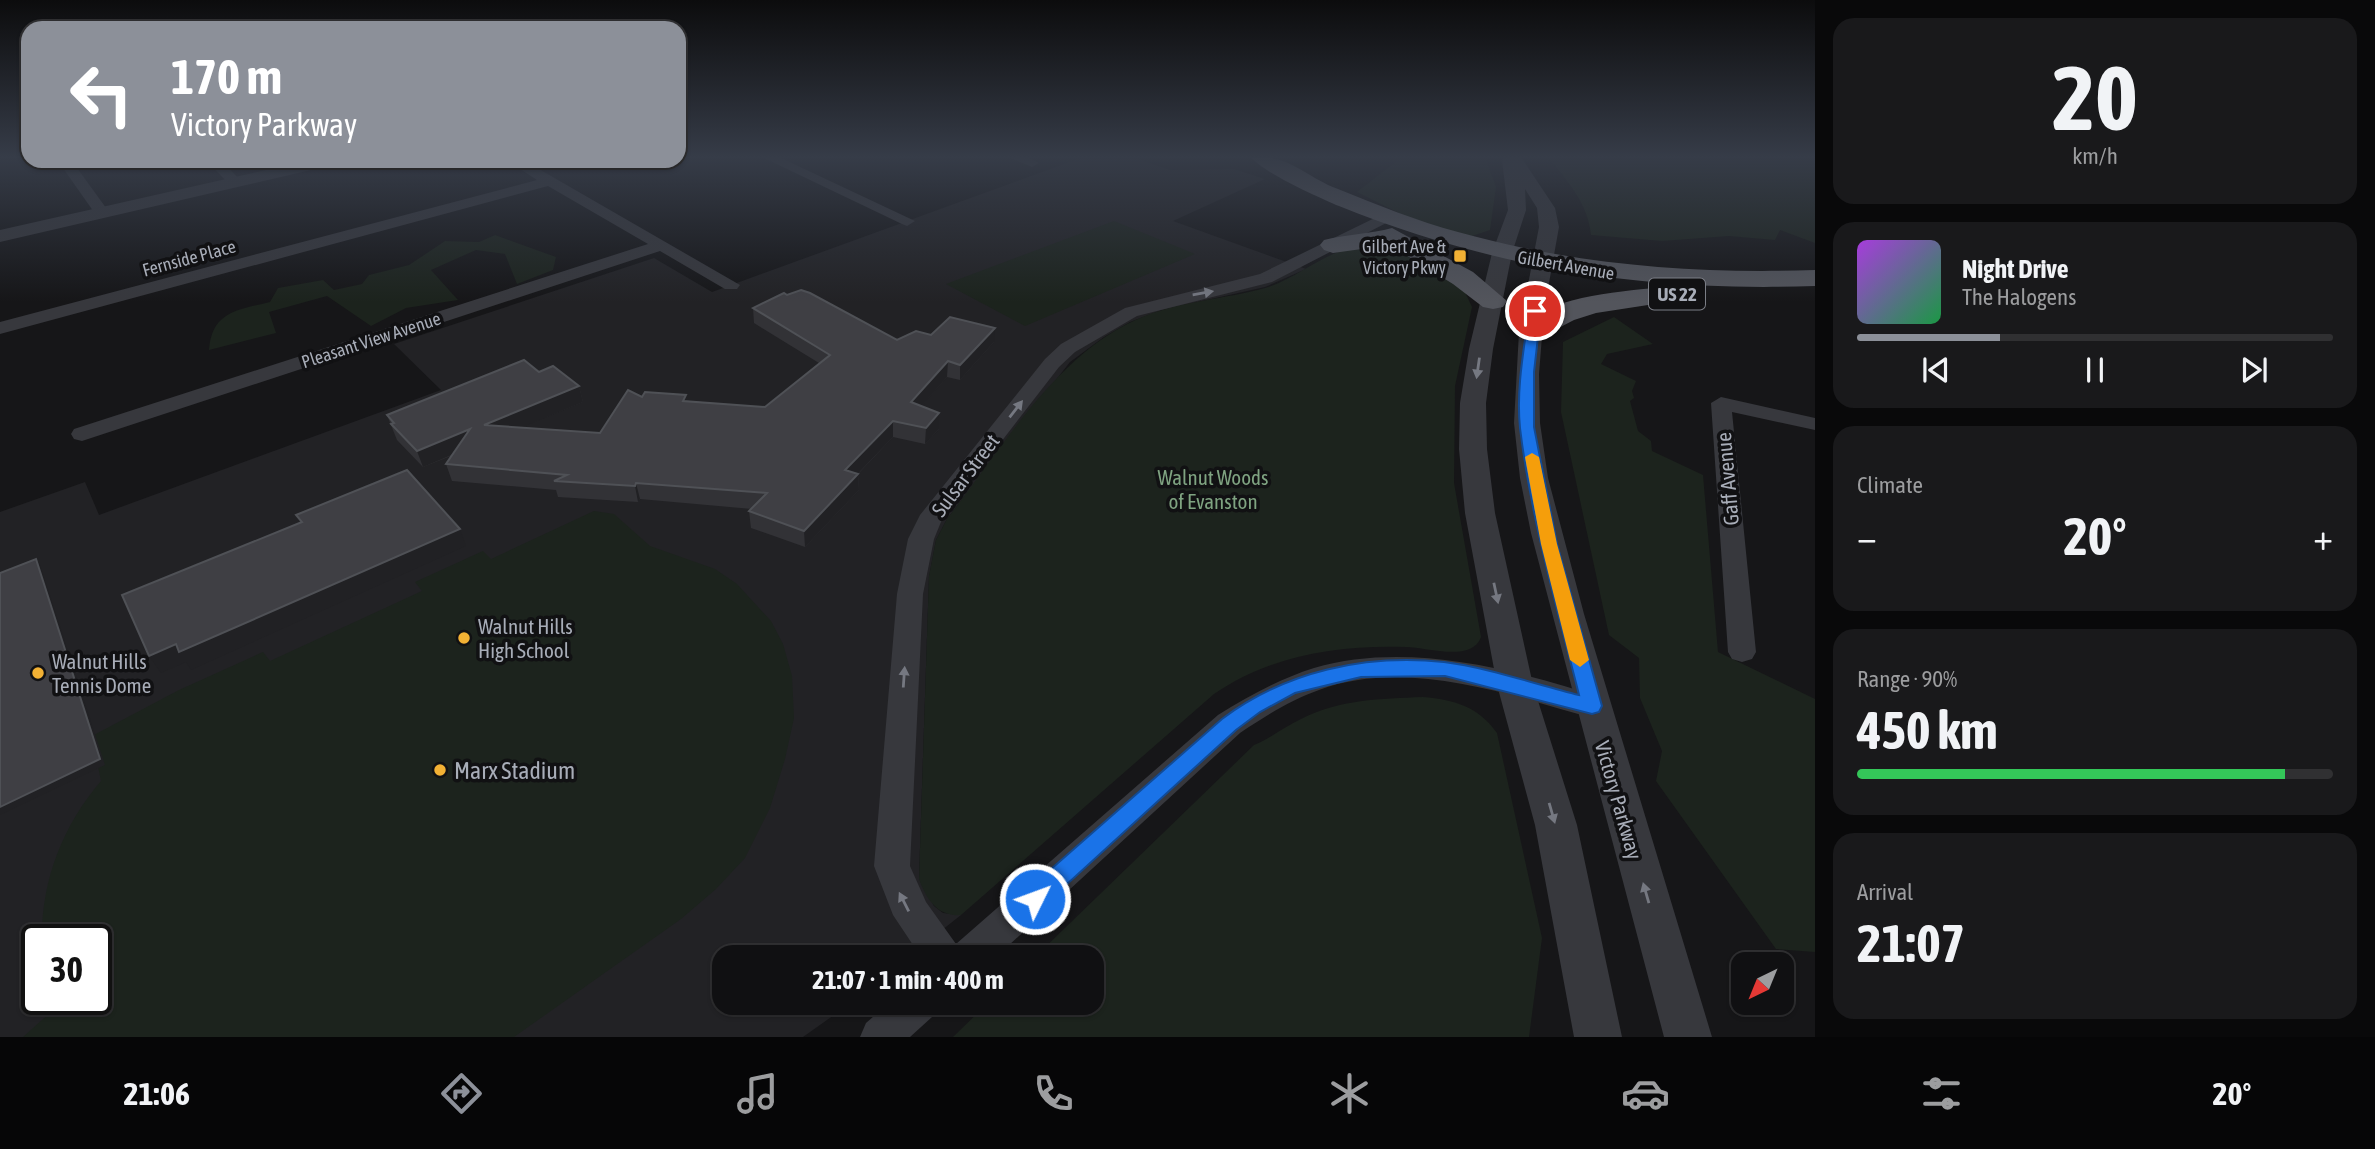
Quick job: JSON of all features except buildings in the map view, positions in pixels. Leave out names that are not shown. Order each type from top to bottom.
[{"type":"main road","name":"Gilbert Avenue","points":[[1343,205],[1378,221],[1452,240],[1501,258],[1673,293],[1762,297],[1815,295]]},
{"type":"main road","name":"Gilbert Avenue","points":[[1350,205],[1378,221]]},
{"type":"main road","points":[[1378,221],[1414,249],[1463,278],[1493,301]]},
{"type":"main road","points":[[1333,245],[1369,240],[1414,249]]},
{"type":"main road","name":"Gilbert Avenue","points":[[1541,267],[1675,280],[1730,282],[1815,278]]},
{"type":"main road","points":[[1533,330],[1556,315],[1573,309],[1673,293]]},
{"type":"street","points":[[96,205],[101,212]]},
{"type":"street","points":[[0,236],[131,205]]},
{"type":"street","name":"Fernside Place","points":[[0,328],[458,205]]},
{"type":"street","points":[[591,205],[731,285]]},
{"type":"street","points":[[873,205],[907,221]]},
{"type":"street","name":"Victory Parkway","points":[[1517,205],[1501,258],[1481,349],[1473,403],[1473,449],[1480,513],[1515,685],[1556,825],[1598,1037]]},
{"type":"street","name":"Victory Parkway","points":[[1544,205],[1549,227],[1541,267],[1526,396],[1535,478],[1549,544],[1592,706],[1688,1037]]},
{"type":"street","name":"Sulsar Street","points":[[934,945],[908,911],[892,866],[911,585],[920,539],[932,515],[1052,363],[1068,348],[1131,312],[1177,298],[1266,278],[1378,221]]},
{"type":"street","name":"Pleasant View Avenue","points":[[82,434],[660,245]]},
{"type":"street","name":"Gaff Avenue","points":[[1742,652],[1721,403],[1815,424]]},
{"type":"street","points":[[983,945],[1229,724],[1253,706],[1288,688],[1329,675],[1396,667],[1445,669],[1592,706]]},
{"type":"street","points":[[880,1037],[905,1015]]},
{"type":"shaded area","name":"Walnut Hills High School","points":[[950,205],[1207,205],[1173,221],[1306,269],[1265,287],[1162,310],[1130,322],[1104,337],[1070,362],[947,519],[936,540],[929,577],[919,878],[934,906],[943,913],[961,915],[923,945],[712,945],[712,1015],[834,1015],[803,1037],[0,1037],[0,512],[85,482],[99,515],[441,390],[394,344],[654,258],[712,292]]},
{"type":"green space","points":[[1384,205],[1493,205],[1490,230],[1466,238],[1407,217]]},
{"type":"green space","points":[[1582,205],[1815,205],[1815,243],[1780,230],[1775,240],[1729,236],[1662,241],[1591,235]]},
{"type":"green space","points":[[1114,221],[1195,254],[1025,326],[946,284]]},
{"type":"green space","points":[[495,235],[556,257],[553,270],[517,284],[505,254],[476,250],[431,270],[458,300],[406,308],[371,326],[327,296],[269,312],[276,333],[209,350],[215,327],[221,320],[237,310],[270,302],[278,288],[323,280],[334,290],[362,284],[369,275],[409,265],[445,241],[479,242]]},
{"type":"green space","name":"Walnut Woods of Evanston","points":[[1362,246],[1405,252],[1463,288],[1472,307],[1455,386],[1454,483],[1481,637],[1476,645],[1459,652],[1406,647],[1330,651],[1282,661],[1236,681],[1214,694],[961,915],[945,913],[929,899],[919,879],[929,576],[936,540],[947,519],[1034,403],[1059,376],[1114,331],[1159,311],[1265,288],[1290,278],[1337,252]]},
{"type":"green space","points":[[1614,317],[1653,344],[1607,354],[1601,364],[1636,381],[1632,391],[1634,398],[1630,401],[1638,431],[1651,441],[1652,451],[1703,475],[1718,652],[1815,699],[1815,952],[1776,949],[1656,781],[1662,751],[1640,698],[1639,658],[1609,635],[1561,412],[1563,342]]},
{"type":"green space","name":"Marx Stadium","points":[[594,511],[614,514],[650,546],[715,569],[737,584],[771,621],[783,644],[792,676],[794,718],[770,808],[745,858],[716,889],[681,919],[514,1037],[23,1037],[48,1015],[112,1015],[112,924],[43,924],[46,893],[58,853],[76,815],[101,781],[92,736],[179,690],[263,652],[270,661],[422,591],[415,582],[483,551],[491,559]]},
{"type":"green space","points":[[1423,697],[1464,706],[1482,716],[1497,733],[1542,938],[1529,1037],[953,1037],[976,1015],[1104,1015],[1104,945],[1047,945],[1254,745],[1301,719],[1330,707],[1391,698]]},
{"type":"slow traffic","points":[[1532,457],[1549,544],[1580,660]]},
{"type":"place","name":"Gilbert Ave & Victory Pkwy","points":[[1460,256]]},
{"type":"place","name":"Walnut Hills High School","points":[[464,638]]},
{"type":"place","name":"Walnut Hills Tennis Dome","points":[[38,673]]},
{"type":"place","name":"Marx Stadium","points":[[440,770]]},
{"type":"route","points":[[1035,899],[1229,724],[1253,706],[1288,688],[1329,675],[1361,670],[1396,667],[1445,669],[1592,706],[1549,544],[1527,427],[1527,372],[1535,311]]}]
